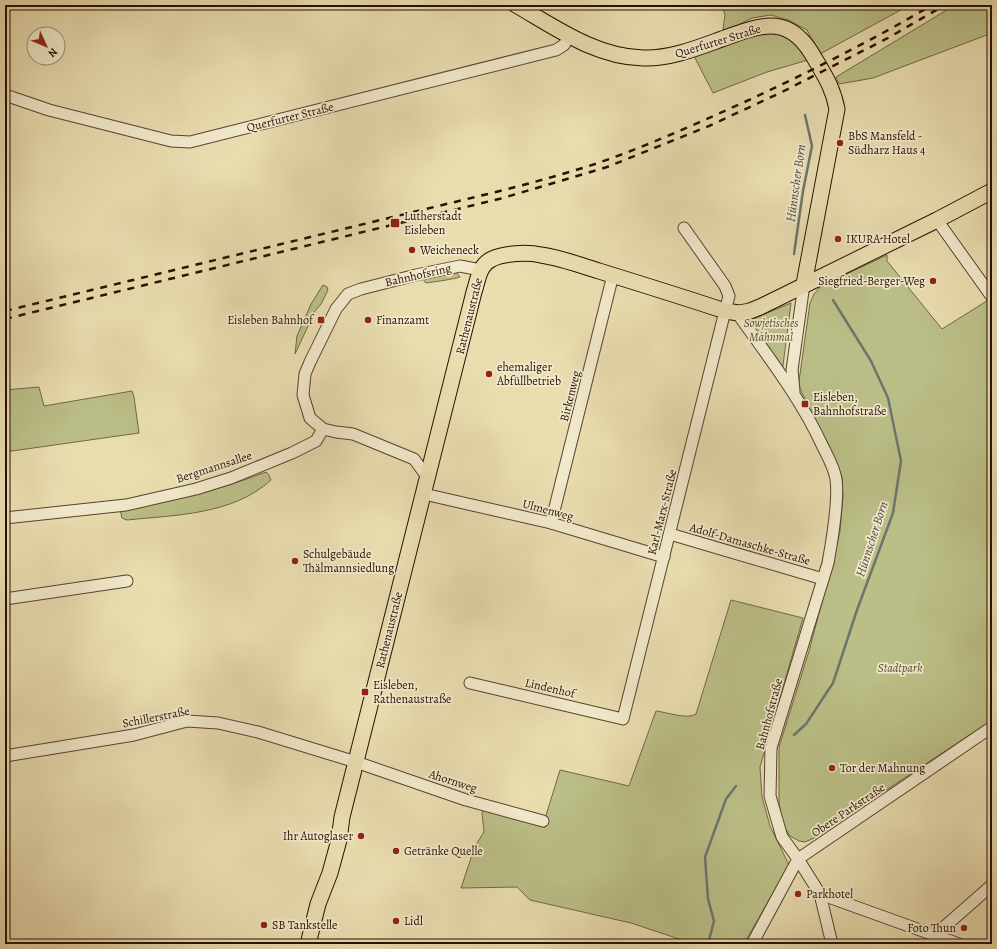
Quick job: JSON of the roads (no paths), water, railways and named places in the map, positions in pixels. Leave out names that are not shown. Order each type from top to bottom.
[{"type":"main road","name":"Querfurter Straße","points":[[516,5],[593,48],[625,57],[661,57],[678,54],[760,26],[778,26],[800,36],[811,51],[834,94],[837,108],[804,284]]},
{"type":"main road","points":[[481,270],[484,265],[493,258],[530,253],[556,258],[732,312],[750,311],[937,220],[992,191]]},
{"type":"main road","name":"Rathenaustraße","points":[[308,944],[318,904],[330,873],[339,840],[342,817],[481,270]]},
{"type":"street","name":"Querfurter Straße","points":[[5,95],[50,110],[171,141],[190,142],[556,50],[564,45],[570,35]]},
{"type":"street","points":[[937,220],[991,296]]},
{"type":"street","points":[[684,228],[725,286],[730,296],[732,312]]},
{"type":"street","name":"Bahnhofsring","points":[[323,429],[310,418],[303,395],[305,374],[336,309],[344,298],[354,291],[361,289],[460,266],[481,270]]},
{"type":"street","name":"Birkenweg","points":[[551,524],[613,275]]},
{"type":"street","name":"Bahnhofstraße","points":[[795,396],[792,370],[804,284]]},
{"type":"street","name":"Bahnhofstraße","points":[[732,312],[740,317],[795,396],[813,425],[828,456],[836,478],[836,502],[832,545],[771,748],[770,796],[782,837],[820,894],[832,944]]},
{"type":"street","name":"Karl-Marx-Straße","points":[[623,719],[670,534],[732,312]]},
{"type":"street","points":[[323,429],[353,434],[414,459],[428,478]]},
{"type":"street","name":"Bergmannsallee","points":[[5,518],[126,504],[196,489],[231,478],[292,453],[316,441],[323,429]]},
{"type":"street","points":[[414,459],[435,451]]},
{"type":"street","name":"Ulmenweg","points":[[424,494],[551,524],[664,557]]},
{"type":"street","name":"Adolf-Damaschke-Straße","points":[[670,534],[823,579]]},
{"type":"street","points":[[5,599],[126,581]]},
{"type":"street","name":"Lindenhof","points":[[470,683],[623,719]]},
{"type":"street","name":"Schillerstraße","points":[[5,756],[134,734],[187,722],[218,723],[258,732],[356,762]]},
{"type":"street","name":"Obere Parkstraße","points":[[798,859],[992,728]]},
{"type":"street","name":"Ahornweg","points":[[356,762],[466,800],[543,821]]},
{"type":"street","points":[[752,944],[798,859]]},
{"type":"street","points":[[935,935],[992,885]]},
{"type":"street","points":[[820,894],[959,944]]},
{"type":"waterway","name":"Hünnscher Born","points":[[794,254],[803,191],[812,146],[805,115]]},
{"type":"waterway","name":"Hünnscher Born","points":[[794,735],[806,724],[833,683],[857,610],[893,513],[901,461],[888,398],[871,361],[833,300]]},
{"type":"waterway","name":"Hünnscher Born","points":[[708,944],[714,921],[708,899],[705,857],[726,799],[736,786]]},
{"type":"railway","points":[[5,311],[496,192],[598,163],[637,149],[749,100],[865,43],[932,5]]},
{"type":"railway","points":[[5,319],[503,198],[607,167],[709,126],[780,93],[888,38],[945,5]]},
{"type":"place","name":"BbS Mansfeld - Südharz Haus 4","points":[[840,143]]},
{"type":"place","name":"Lutherstadt Eisleben","points":[[395,223]]},
{"type":"place","name":"IKURA Hotel","points":[[838,239]]},
{"type":"place","name":"Weicheneck","points":[[412,250]]},
{"type":"place","name":"Siegfried-Berger-Weg","points":[[933,281]]},
{"type":"place","name":"Eisleben Bahnhof","points":[[321,320]]},
{"type":"place","name":"Finanzamt","points":[[368,320]]},
{"type":"place","name":"ehemaliger Abfüllbetrieb","points":[[489,374]]},
{"type":"place","name":"Eisleben, Bahnhofstraße","points":[[805,404]]},
{"type":"place","name":"Schulgebäude Thälmannsiedlung","points":[[295,561]]},
{"type":"place","name":"Eisleben, Rathenaustraße","points":[[365,692]]},
{"type":"place","name":"Tor der Mahnung","points":[[832,768]]},
{"type":"place","name":"Ihr Autoglaser","points":[[361,836]]},
{"type":"place","name":"Getränke Quelle","points":[[396,851]]},
{"type":"place","name":"Parkhotel","points":[[798,894]]},
{"type":"place","name":"Lidl","points":[[396,921]]},
{"type":"place","name":"SB Tankstelle","points":[[264,925]]},
{"type":"place","name":"Foto Thun","points":[[964,928]]},
{"type":"park label","name":"Sowjetisches Mahnmal","points":[[771,330]]},
{"type":"park label","name":"Stadtpark","points":[[900,668]]}]
